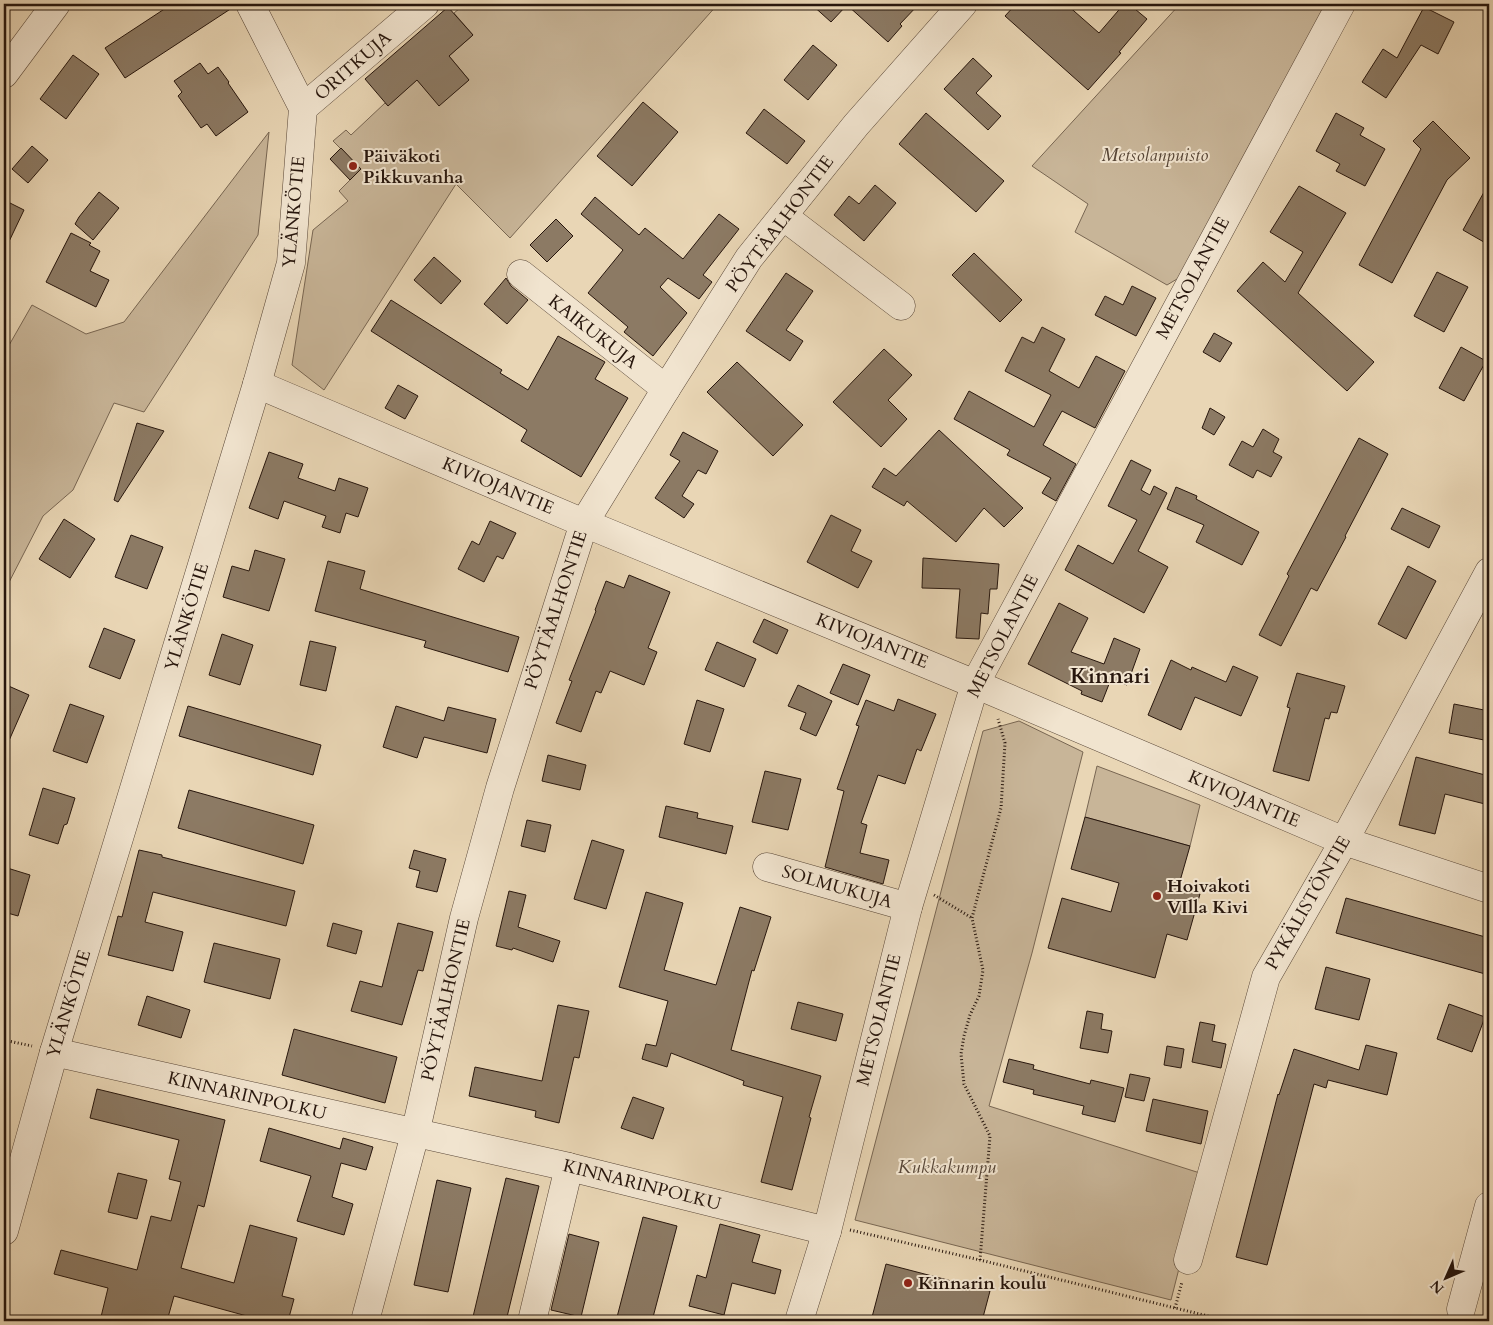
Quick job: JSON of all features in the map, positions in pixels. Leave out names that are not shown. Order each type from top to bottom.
[{"type":"street","points":[[4,74],[56,4]]},
{"type":"street","points":[[250,4],[303,108]]},
{"type":"street","name":"ORITKUJA","points":[[303,108],[425,4]]},
{"type":"street","name":"PÖYTÄALHONTIE","points":[[365,1321],[415,1134],[464,918],[500,788],[584,523],[666,389],[750,258],[856,125],[963,4]]},
{"type":"street","name":"METSOLANTIE","points":[[799,1321],[827,1230],[918,905],[986,689],[1341,4]]},
{"type":"street","name":"YLÄNKÖTIE","points":[[4,1224],[39,1045],[258,384],[291,263],[303,108]]},
{"type":"street","points":[[782,216],[901,306]]},
{"type":"street","name":"KAIKUKUJA","points":[[520,274],[666,389]]},
{"type":"street","name":"KIVIOJANTIE","points":[[258,384],[584,523],[986,689],[1344,841],[1489,888]]},
{"type":"street","name":"PYKÄLISTÖNTIE","points":[[1188,1260],[1266,977],[1344,841],[1489,572]]},
{"type":"street","name":"SOLMUKUJA","points":[[767,867],[918,905]]},
{"type":"street","name":"KINNARINPOLKU","points":[[39,1045],[415,1134],[569,1167],[827,1230]]},
{"type":"street","points":[[532,1321],[569,1167]]},
{"type":"street","points":[[1461,1309],[1489,1206]]},
{"type":"path","points":[[980,1260],[990,1136],[964,1084],[961,1054],[970,1015],[979,996],[983,970],[972,918],[1001,808],[1005,743],[998,717],[990,706],[986,689]]},
{"type":"path","points":[[918,905],[931,893],[972,918]]},
{"type":"path","points":[[827,1230],[841,1228],[1228,1321]]},
{"type":"green space","points":[[465,4],[475,4],[478,7],[483,4],[718,4],[510,238],[456,184],[324,390],[292,365],[313,230],[348,201],[339,191],[361,169],[333,141],[346,130],[351,135],[385,103],[388,105],[417,80],[439,105],[469,80],[449,56],[473,35],[454,13]]},
{"type":"green space","name":"Metsolanpuisto","points":[[1180,4],[1330,4],[1187,273],[1167,285],[1075,232],[1088,204],[1032,166]]},
{"type":"green space","points":[[269,132],[258,235],[144,412],[114,403],[73,490],[43,516],[4,592],[4,354],[32,305],[86,334],[124,322]]},
{"type":"green space","name":"Kukkakumpu","points":[[1019,721],[1083,752],[1032,953],[989,1106],[1203,1174],[1171,1300],[855,1220],[983,731]]},
{"type":"green space","points":[[1097,766],[1200,805],[1190,846],[1085,817]]},
{"type":"building","points":[[172,4],[234,4],[235,6],[125,78],[105,48]]},
{"type":"building","points":[[811,4],[919,4],[900,24],[902,26],[888,42],[847,5],[831,22]]},
{"type":"building","points":[[1016,4],[1066,4],[1099,33],[1124,4],[1129,4],[1147,19],[1119,52],[1121,53],[1088,90],[1005,16]]},
{"type":"building","points":[[448,7],[473,35],[449,56],[469,80],[439,106],[417,80],[388,106],[365,79]]},
{"type":"building","points":[[1424,7],[1454,22],[1438,54],[1421,45],[1386,98],[1362,82],[1383,49],[1397,58]]},
{"type":"building","points":[[813,45],[837,65],[808,100],[784,80]]},
{"type":"building","points":[[73,55],[99,74],[66,119],[40,99]]},
{"type":"building","points":[[973,58],[992,76],[976,93],[1001,116],[988,130],[944,89]]},
{"type":"building","points":[[200,63],[208,74],[218,67],[248,112],[216,136],[207,124],[201,128],[178,96],[182,92],[174,81]]},
{"type":"building","points":[[643,102],[678,132],[632,186],[597,156]]},
{"type":"building","points":[[764,109],[805,141],[787,164],[746,133]]},
{"type":"building","points":[[926,113],[1004,181],[976,212],[899,144]]},
{"type":"building","points":[[1336,113],[1364,128],[1360,135],[1385,149],[1365,186],[1336,171],[1340,164],[1316,151]]},
{"type":"building","points":[[1433,121],[1470,158],[1447,180],[1392,283],[1359,265],[1421,149],[1413,141]]},
{"type":"building","points":[[32,146],[48,160],[28,183],[12,169]]},
{"type":"building","points":[[341,148],[361,169],[350,180],[330,159]]},
{"type":"building","points":[[1489,183],[1489,245],[1463,230]]},
{"type":"building","points":[[875,185],[896,203],[864,241],[834,215],[849,196],[859,204]]},
{"type":"building","points":[[1299,186],[1346,213],[1298,293],[1374,362],[1347,391],[1237,291],[1263,262],[1285,282],[1303,252],[1270,232]]},
{"type":"building","points":[[99,192],[119,208],[93,240],[75,224]]},
{"type":"building","points":[[595,197],[639,235],[645,228],[683,259],[719,214],[739,229],[703,275],[712,282],[699,299],[668,278],[660,287],[687,313],[653,356],[624,332],[628,327],[588,293],[623,250],[581,214]]},
{"type":"building","points":[[4,200],[24,210],[4,252]]},
{"type":"building","points":[[556,219],[573,236],[547,262],[530,245]]},
{"type":"building","points":[[71,233],[91,243],[89,245],[100,251],[90,271],[109,280],[96,307],[46,282]]},
{"type":"building","points":[[974,253],[1022,300],[1000,322],[952,275]]},
{"type":"building","points":[[434,257],[461,281],[441,304],[414,280]]},
{"type":"building","points":[[1437,272],[1468,287],[1444,332],[1414,316]]},
{"type":"building","points":[[786,273],[813,291],[786,330],[803,341],[790,361],[746,331]]},
{"type":"building","points":[[506,278],[511,286],[528,300],[507,324],[484,304]]},
{"type":"building","points":[[1132,286],[1156,298],[1136,336],[1095,315],[1105,296],[1123,305]]},
{"type":"building","points":[[391,300],[502,370],[500,373],[528,390],[558,336],[605,362],[595,379],[628,398],[581,477],[521,441],[527,430],[371,331]]},
{"type":"building","points":[[1042,327],[1065,339],[1049,371],[1079,388],[1096,356],[1125,371],[1095,428],[1062,411],[1043,445],[1076,464],[1056,501],[1042,493],[1051,478],[1007,455],[1010,450],[954,419],[969,391],[1034,427],[1051,395],[1005,371],[1022,337],[1034,343]]},
{"type":"building","points":[[1214,333],[1232,343],[1220,362],[1203,352]]},
{"type":"building","points":[[1461,347],[1486,361],[1464,401],[1439,388]]},
{"type":"building","points":[[884,349],[912,375],[888,400],[907,419],[881,447],[833,402]]},
{"type":"building","points":[[737,362],[803,425],[773,456],[707,392]]},
{"type":"building","points":[[398,385],[418,396],[405,419],[385,408]]},
{"type":"building","points":[[1210,408],[1225,417],[1214,435],[1202,428]]},
{"type":"building","points":[[137,423],[164,431],[118,502],[114,500]]},
{"type":"building","points":[[1263,429],[1279,439],[1273,452],[1282,457],[1271,477],[1257,470],[1253,478],[1229,465],[1242,441],[1253,447]]},
{"type":"building","points":[[939,430],[1023,508],[1004,527],[984,508],[956,542],[907,501],[904,506],[872,487],[884,468],[896,476]]},
{"type":"building","points":[[683,432],[718,451],[706,474],[698,470],[682,496],[694,504],[684,518],[655,498],[680,461],[670,455]]},
{"type":"building","points":[[1359,438],[1388,454],[1317,591],[1311,588],[1281,646],[1259,635],[1289,576],[1287,574]]},
{"type":"building","points":[[269,452],[303,464],[298,478],[335,491],[339,478],[368,488],[358,517],[346,513],[340,533],[322,527],[326,516],[284,501],[278,519],[249,508]]},
{"type":"building","points":[[1131,460],[1151,470],[1141,490],[1150,495],[1154,486],[1167,493],[1138,551],[1168,567],[1144,613],[1065,570],[1078,545],[1113,564],[1137,520],[1108,506]]},
{"type":"building","points":[[1176,487],[1197,496],[1196,499],[1259,532],[1242,565],[1196,542],[1204,525],[1167,509]]},
{"type":"building","points":[[1402,508],[1440,526],[1429,548],[1391,529]]},
{"type":"building","points":[[831,515],[861,530],[851,551],[872,561],[858,588],[807,562]]},
{"type":"building","points":[[64,519],[95,539],[70,578],[39,559]]},
{"type":"building","points":[[490,521],[516,533],[503,559],[497,556],[484,582],[458,569],[472,541],[479,545]]},
{"type":"building","points":[[131,535],[163,547],[147,589],[115,577]]},
{"type":"building","points":[[255,550],[285,559],[269,611],[223,597],[232,566],[249,571]]},
{"type":"building","points":[[923,558],[999,564],[997,589],[990,589],[988,614],[981,613],[979,639],[956,638],[960,589],[922,588]]},
{"type":"building","points":[[328,561],[365,571],[360,589],[519,637],[508,672],[424,647],[426,641],[315,611]]},
{"type":"building","points":[[1408,566],[1436,581],[1406,639],[1378,624]]},
{"type":"building","points":[[629,575],[670,592],[648,648],[657,652],[644,685],[610,671],[601,693],[596,691],[581,732],[556,723],[572,681],[569,680],[606,581],[624,588]]},
{"type":"building","points":[[1059,603],[1088,618],[1071,652],[1104,664],[1114,638],[1140,649],[1127,685],[1111,679],[1102,702],[1081,694],[1082,691],[1028,664]]},
{"type":"building","points":[[764,619],[788,630],[777,654],[753,642]]},
{"type":"building","points":[[104,628],[135,640],[120,679],[89,667]]},
{"type":"building","points":[[222,634],[253,645],[240,685],[209,675]]},
{"type":"building","points":[[310,641],[336,647],[326,691],[300,685]]},
{"type":"building","points":[[717,642],[756,659],[744,687],[705,670]]},
{"type":"building","points":[[1171,660],[1191,670],[1192,667],[1226,682],[1233,666],[1258,677],[1241,716],[1195,697],[1181,730],[1148,715]]},
{"type":"building","points":[[843,664],[870,675],[858,705],[830,693]]},
{"type":"building","points":[[1297,673],[1345,686],[1337,713],[1331,712],[1329,719],[1325,718],[1309,781],[1273,771],[1290,708],[1287,707]]},
{"type":"building","points":[[4,684],[29,695],[4,752]]},
{"type":"building","points":[[798,685],[832,701],[816,736],[800,729],[806,713],[788,706]]},
{"type":"building","points":[[898,699],[936,714],[921,751],[917,749],[905,784],[878,775],[861,823],[867,825],[860,853],[889,860],[883,884],[825,867],[844,791],[837,789],[859,726],[856,725],[866,700],[894,711]]},
{"type":"building","points":[[697,700],[724,709],[710,752],[684,744]]},
{"type":"building","points":[[70,704],[104,716],[87,763],[53,751]]},
{"type":"building","points":[[1454,704],[1489,711],[1484,740],[1449,733]]},
{"type":"building","points":[[188,706],[321,745],[313,775],[179,736]]},
{"type":"building","points":[[396,706],[444,721],[448,707],[496,719],[487,753],[424,737],[417,758],[383,747]]},
{"type":"building","points":[[548,755],[586,765],[580,790],[542,781]]},
{"type":"building","points":[[1416,757],[1489,776],[1489,805],[1445,794],[1435,834],[1399,825]]},
{"type":"building","points":[[765,771],[801,779],[788,830],[752,822]]},
{"type":"building","points":[[43,788],[75,798],[67,824],[64,825],[58,844],[29,835]]},
{"type":"building","points":[[189,790],[314,825],[303,864],[178,828]]},
{"type":"building","points":[[666,806],[698,813],[697,818],[733,826],[726,854],[659,837]]},
{"type":"building","name":"Hoivakoti VIlla Kivi","points":[[1085,817],[1190,846],[1178,888],[1200,894],[1187,940],[1167,934],[1155,978],[1048,948],[1062,898],[1111,912],[1119,883],[1071,869]]},
{"type":"building","points":[[527,820],[551,825],[545,852],[521,846]]},
{"type":"building","points":[[592,840],[624,850],[606,909],[574,899]]},
{"type":"building","points":[[139,850],[295,891],[286,926],[153,892],[145,922],[183,932],[173,971],[108,955],[118,916],[122,917]]},
{"type":"building","points":[[414,850],[446,859],[437,892],[416,887],[420,871],[409,868]]},
{"type":"building","points":[[4,867],[30,875],[18,916],[4,912]]},
{"type":"building","points":[[509,891],[526,895],[518,927],[560,941],[553,962],[513,948],[512,950],[496,946]]},
{"type":"building","points":[[646,892],[683,903],[664,970],[716,985],[740,907],[771,917],[754,971],[752,970],[731,1050],[821,1076],[809,1117],[811,1118],[792,1190],[761,1182],[783,1097],[743,1085],[744,1081],[671,1053],[667,1067],[642,1059],[646,1044],[656,1046],[668,1001],[619,987]]},
{"type":"building","points":[[1346,898],[1489,938],[1489,975],[1336,933]]},
{"type":"building","points":[[333,923],[362,931],[356,954],[327,946]]},
{"type":"building","points":[[398,923],[433,932],[423,971],[418,970],[402,1025],[351,1011],[360,981],[382,987]]},
{"type":"building","points":[[214,943],[280,959],[270,999],[204,982]]},
{"type":"building","points":[[1326,967],[1370,979],[1359,1020],[1315,1009]]},
{"type":"building","points":[[147,996],[190,1010],[181,1038],[138,1025]]},
{"type":"building","points":[[798,1002],[843,1014],[836,1041],[791,1029]]},
{"type":"building","points":[[1449,1004],[1485,1017],[1472,1052],[1437,1039]]},
{"type":"building","points":[[558,1005],[589,1011],[579,1058],[574,1057],[559,1123],[535,1117],[536,1111],[469,1096],[475,1067],[542,1081]]},
{"type":"building","points":[[1087,1011],[1103,1014],[1101,1029],[1112,1031],[1108,1053],[1080,1048]]},
{"type":"building","points":[[1200,1022],[1215,1025],[1212,1041],[1226,1044],[1221,1068],[1192,1062]]},
{"type":"building","points":[[294,1029],[397,1057],[385,1103],[282,1075]]},
{"type":"building","points":[[1366,1045],[1397,1053],[1387,1095],[1328,1080],[1326,1088],[1314,1084],[1267,1265],[1236,1257],[1278,1094],[1294,1049],[1359,1070]]},
{"type":"building","points":[[1167,1046],[1184,1049],[1181,1068],[1164,1065]]},
{"type":"building","points":[[1009,1059],[1034,1065],[1033,1069],[1090,1084],[1091,1080],[1124,1088],[1115,1122],[1082,1114],[1084,1106],[1033,1094],[1034,1090],[1003,1082]]},
{"type":"building","points":[[1130,1074],[1150,1078],[1144,1101],[1125,1097]]},
{"type":"building","points":[[97,1089],[225,1120],[204,1207],[198,1205],[181,1268],[234,1283],[250,1225],[297,1238],[282,1296],[294,1299],[288,1321],[265,1321],[174,1296],[167,1321],[100,1321],[108,1288],[54,1274],[61,1250],[137,1270],[151,1216],[171,1221],[181,1182],[169,1179],[179,1140],[90,1118]]},
{"type":"building","points":[[633,1097],[664,1108],[653,1139],[621,1128]]},
{"type":"building","points":[[1153,1099],[1208,1111],[1201,1144],[1146,1131]]},
{"type":"building","points":[[269,1128],[340,1149],[343,1138],[373,1147],[366,1170],[341,1163],[332,1197],[353,1204],[344,1235],[297,1221],[311,1176],[260,1161]]},
{"type":"building","points":[[118,1173],[147,1180],[137,1219],[108,1212]]},
{"type":"building","points":[[506,1178],[539,1186],[506,1321],[472,1321]]},
{"type":"building","points":[[437,1180],[471,1188],[448,1292],[414,1285]]},
{"type":"building","points":[[643,1217],[677,1226],[652,1321],[616,1321]]},
{"type":"building","points":[[720,1224],[760,1235],[752,1262],[781,1270],[775,1294],[732,1283],[724,1315],[689,1306],[697,1275],[706,1278]]},
{"type":"building","points":[[569,1234],[599,1242],[581,1317],[551,1310]]},
{"type":"building","points":[[886,1264],[990,1291],[982,1321],[871,1321]]},
{"type":"place","name":"Päiväkoti Pikkuvanha","points":[[353,166]]},
{"type":"place","name":"Hoivakoti VIlla Kivi","points":[[1157,896]]},
{"type":"place","name":"Kinnarin koulu","points":[[908,1283]]},
{"type":"district","name":"Kinnari","points":[[1110,676]]}]
